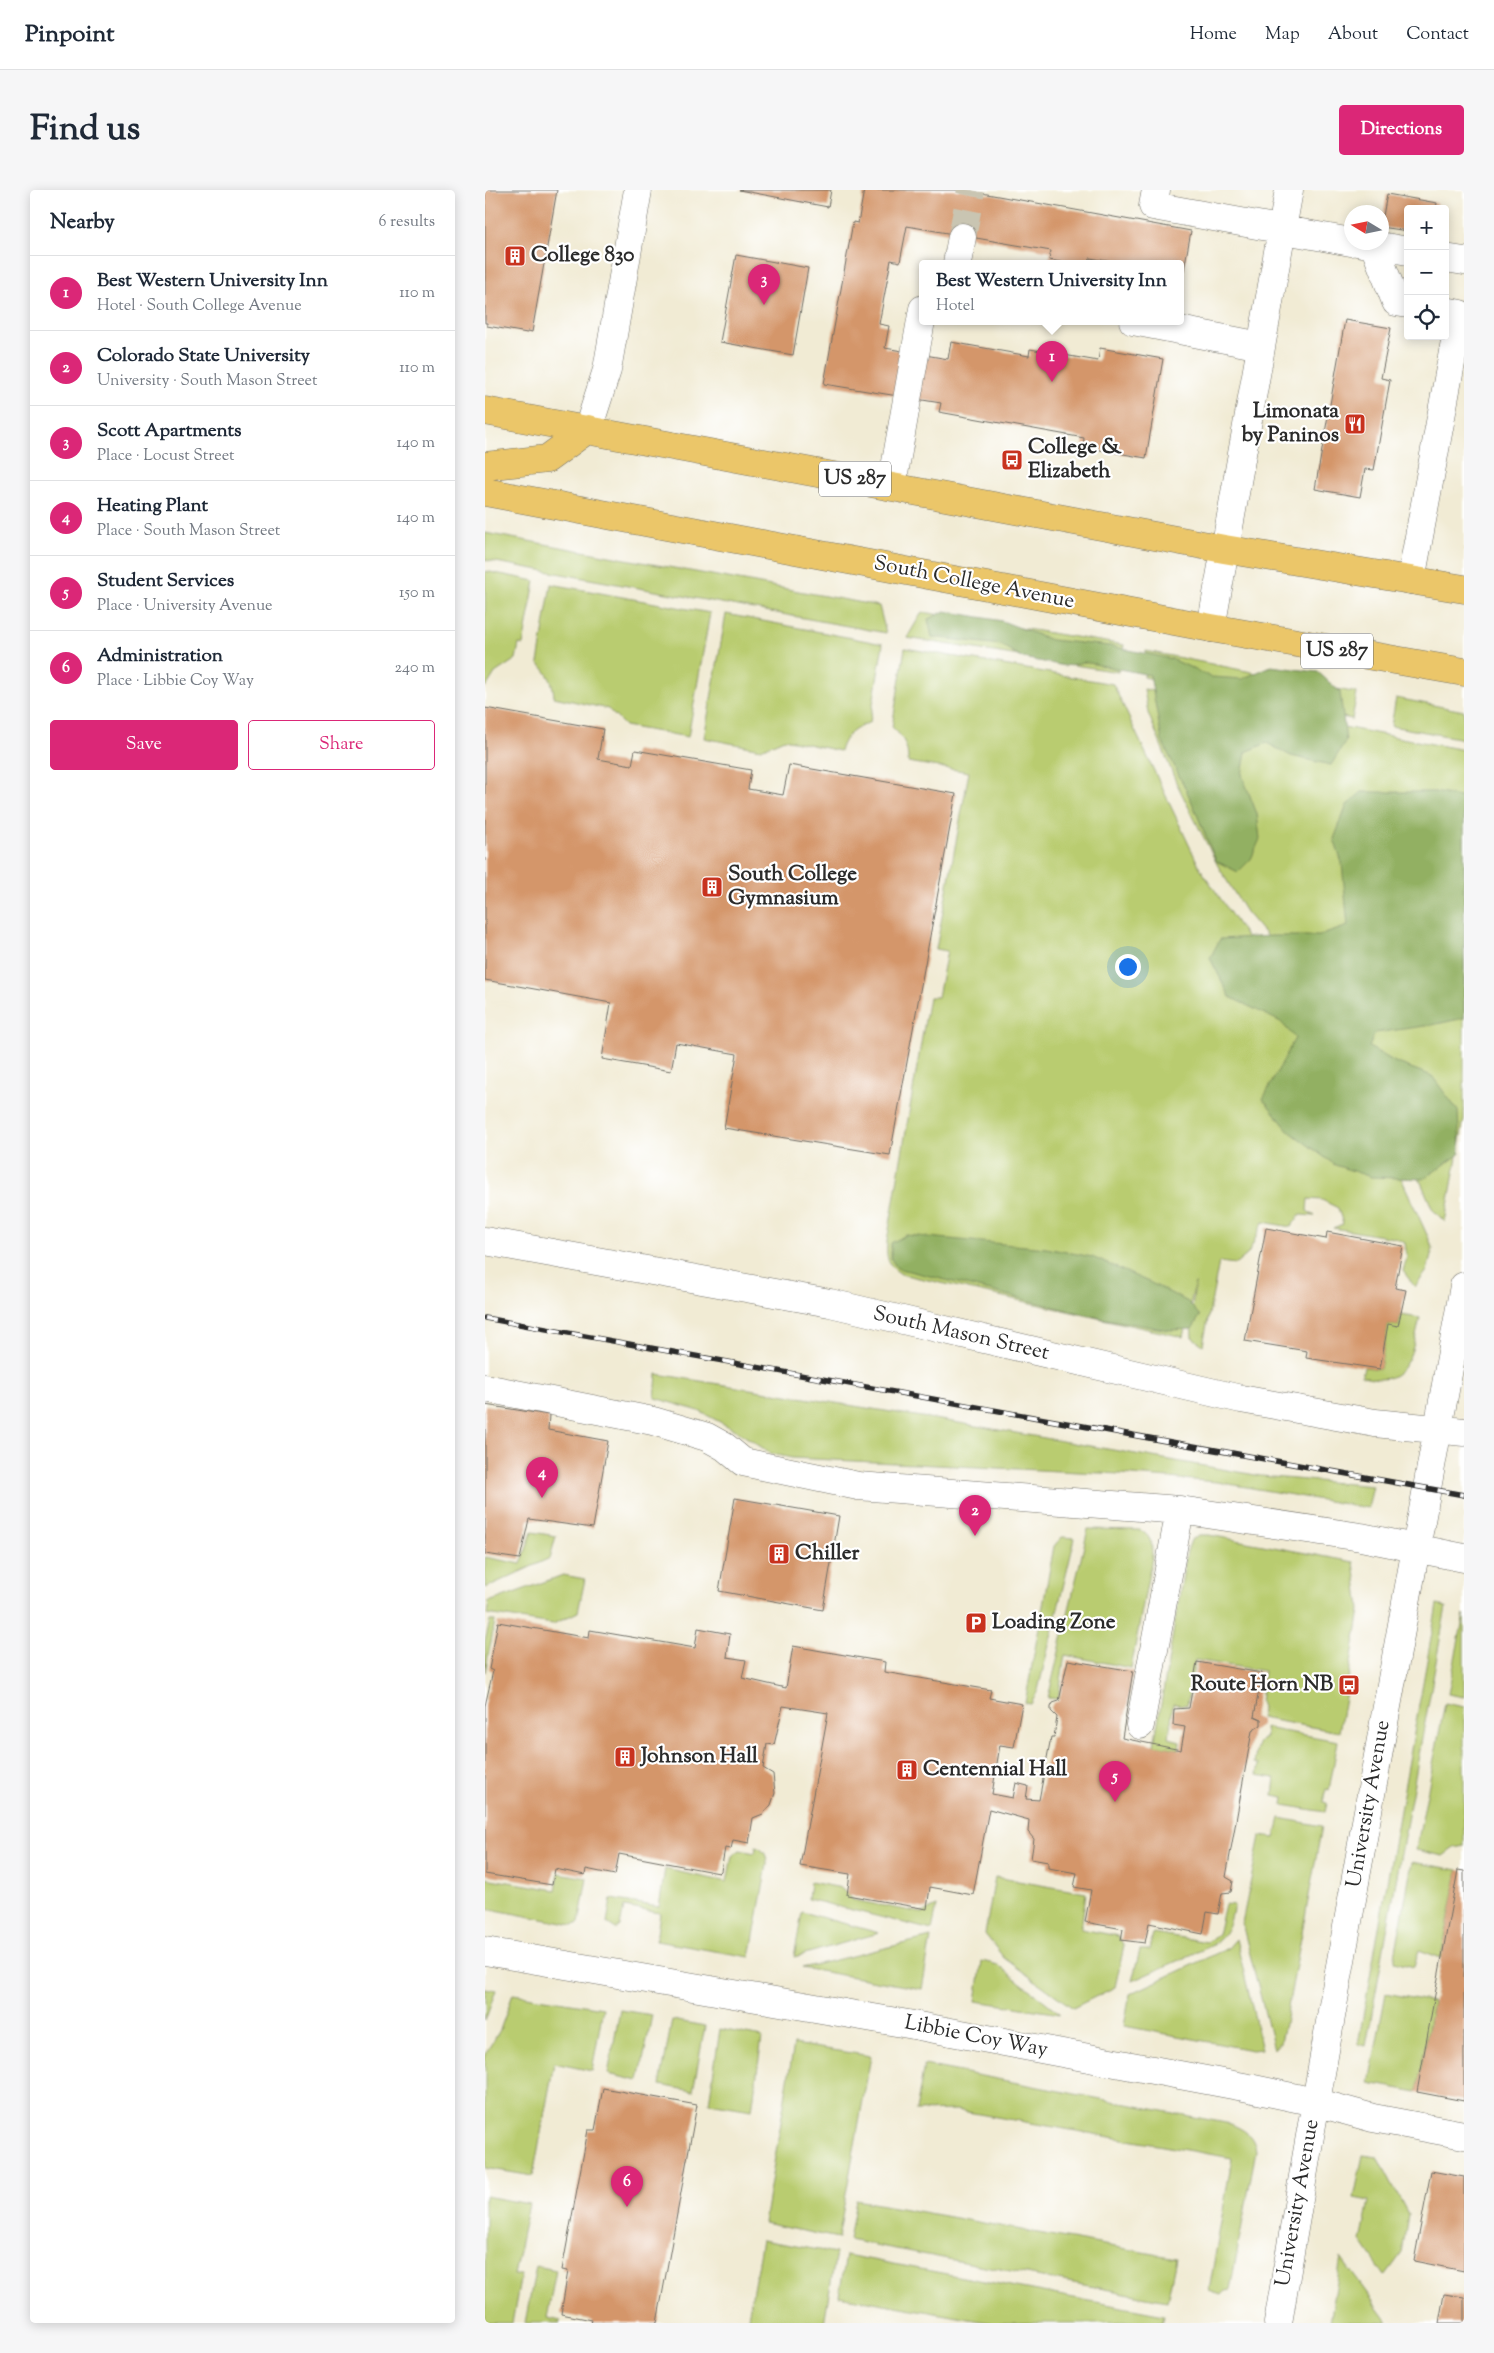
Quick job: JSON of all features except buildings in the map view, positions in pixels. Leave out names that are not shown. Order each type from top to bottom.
[{"type":"highway","name":"US 287","points":[[485,410],[1224,549],[1464,589]]},
{"type":"highway","points":[[485,466],[547,458],[588,429]]},
{"type":"highway","name":"South College Avenue","points":[[485,492],[1211,628],[1464,672]]},
{"type":"street","points":[[588,429],[607,370],[639,190]]},
{"type":"street","points":[[1156,190],[1153,206],[1344,240]]},
{"type":"street","points":[[1211,628],[1289,190]]},
{"type":"street","points":[[1389,248],[1404,250]]},
{"type":"street","points":[[1365,250],[1396,302],[1404,303]]},
{"type":"street","points":[[1449,259],[1464,261]]},
{"type":"street","points":[[1411,580],[1460,314],[1449,312]]},
{"type":"street","points":[[892,486],[920,325]]},
{"type":"street","points":[[1153,325],[1261,346]]},
{"type":"street","name":"South Mason Street","points":[[485,1241],[830,1303],[1241,1399],[1375,1423],[1464,1432]]},
{"type":"street","name":"University Avenue","points":[[1278,2323],[1315,2102],[1464,1286]]},
{"type":"street","points":[[485,1388],[653,1421],[707,1437],[725,1447],[743,1462],[858,1486],[1180,1510],[1361,1537],[1464,1558]]},
{"type":"street","points":[[1140,1725],[1180,1510]]},
{"type":"street","name":"Libbie Coy Way","points":[[485,1951],[908,2024],[1315,2102],[1373,2118],[1464,2135]]},
{"type":"green space","points":[[485,533],[879,606],[886,633],[485,560]]},
{"type":"green space","points":[[485,571],[535,581],[523,645],[519,644],[516,659],[495,673],[487,686],[485,686]]},
{"type":"green space","points":[[551,584],[710,613],[688,737],[625,726],[608,709],[554,697],[550,678],[538,663]]},
{"type":"green space","points":[[945,611],[1002,621],[1051,640],[1110,646],[1172,659],[1211,677],[1242,679],[1271,666],[1318,672],[1340,692],[1346,741],[1331,765],[1291,756],[1267,743],[1246,752],[1242,775],[1257,814],[1260,839],[1251,859],[1238,872],[1216,861],[1191,800],[1162,741],[1150,675],[1084,662],[1065,666],[1023,658],[1001,645],[932,637],[928,619]]},
{"type":"green space","points":[[922,612],[1124,645],[1118,672],[907,638]]},
{"type":"green space","points":[[726,614],[883,644],[870,722],[851,733],[840,751],[784,739],[761,749],[704,738]]},
{"type":"green space","points":[[905,648],[1113,684],[1200,868],[1261,959],[1364,1096],[1433,1248],[1427,1271],[1415,1287],[1403,1271],[1407,1257],[1405,1243],[1394,1238],[1333,1228],[1343,1224],[1338,1208],[1322,1200],[1308,1199],[1307,1211],[1315,1216],[1300,1215],[1291,1227],[1263,1222],[1248,1254],[1236,1264],[1219,1262],[1203,1345],[1192,1337],[1191,1318],[1195,1283],[1183,1337],[901,1274],[890,1264],[887,1257],[887,1241],[929,997],[938,997],[947,951],[936,949],[969,772],[908,762],[904,743],[900,735],[892,727]]},
{"type":"green space","points":[[1146,651],[1357,693],[1352,719],[1144,677]]},
{"type":"green space","points":[[1144,689],[1464,750],[1464,1119],[1445,1222],[1433,1210],[1378,1084],[1270,940],[1246,912],[1218,866],[1176,782],[1148,713]]},
{"type":"green space","points":[[1396,698],[1464,711],[1464,739],[1391,726]]},
{"type":"green space","points":[[1362,792],[1435,792],[1464,798],[1464,1018],[1432,1025],[1375,1033],[1369,1047],[1395,1062],[1432,1076],[1458,1111],[1460,1154],[1423,1179],[1371,1177],[1335,1165],[1289,1131],[1263,1099],[1295,1038],[1281,1022],[1230,997],[1210,958],[1220,939],[1319,936],[1348,926],[1342,863],[1334,839],[1347,805]]},
{"type":"green space","points":[[906,1235],[1046,1248],[1092,1257],[1188,1302],[1200,1316],[1192,1329],[1169,1330],[1100,1318],[897,1268],[891,1259],[891,1243]]},
{"type":"green space","points":[[1401,1315],[1420,1318],[1413,1347],[1405,1365],[1391,1377],[1379,1379],[1362,1376],[1364,1367],[1380,1369],[1388,1324],[1398,1326]]},
{"type":"green space","points":[[657,1374],[959,1423],[1261,1476],[1373,1486],[1368,1508],[1217,1482],[1120,1474],[792,1458],[772,1454],[737,1431],[699,1411],[655,1398]]},
{"type":"green space","points":[[1088,1529],[1140,1530],[1151,1541],[1152,1557],[1131,1668],[1065,1655],[1058,1699],[1048,1698]]},
{"type":"green space","points":[[532,1532],[556,1536],[550,1558],[485,1588],[485,1557],[521,1564]]},
{"type":"green space","points":[[1199,1535],[1209,1535],[1354,1562],[1360,1610],[1339,1732],[1261,1718],[1262,1707],[1260,1702],[1264,1671],[1195,1660],[1187,1705],[1173,1704],[1169,1738],[1180,1741],[1179,1749],[1154,1745],[1187,1551],[1191,1540]]},
{"type":"green space","points":[[1062,1537],[1075,1538],[1038,1690],[1031,1704],[1025,1703],[1054,1546]]},
{"type":"green space","points":[[563,1575],[585,1579],[578,1612],[553,1624],[487,1614],[489,1602]]},
{"type":"green space","points":[[1437,1605],[1446,1607],[1366,2046],[1358,2044]]},
{"type":"green space","points":[[1464,1614],[1464,1697],[1448,1694]]},
{"type":"green space","points":[[490,1621],[495,1621],[485,1672],[485,1641]]},
{"type":"green space","points":[[1445,1703],[1464,1707],[1464,1846],[1454,1848],[1443,1856],[1416,1850]]},
{"type":"green space","points":[[1265,1728],[1338,1741],[1329,1790],[1326,1789],[1323,1802],[1327,1803],[1325,1812],[1283,1805],[1284,1797],[1273,1795],[1275,1778],[1257,1775],[1259,1764],[1254,1763],[1258,1743],[1266,1737]]},
{"type":"green space","points":[[1280,1818],[1322,1826],[1284,2029],[1281,2041],[1274,2049],[1242,1923],[1260,1836],[1275,1838]]},
{"type":"green space","points":[[756,1847],[765,1854],[767,1865],[750,1957],[656,1941],[660,1913],[624,1907],[620,1926],[616,1929],[607,1923],[611,1899],[659,1907],[665,1869],[727,1882],[732,1856],[740,1850],[755,1853]]},
{"type":"green space","points":[[1412,1862],[1458,1870],[1441,1958],[1419,1950],[1414,1967],[1394,1962]]},
{"type":"green space","points":[[559,1873],[587,1878],[579,1923],[573,1925],[485,1908],[485,1878],[556,1890]]},
{"type":"green space","points":[[995,1877],[1086,1893],[1081,1929],[1118,1936],[1124,1946],[1115,1987],[1073,2008],[1004,1958],[985,1934]]},
{"type":"green space","points":[[810,1882],[842,1888],[853,1900],[922,1913],[937,1906],[932,1930],[808,1899]]},
{"type":"green space","points":[[1225,1904],[1234,1905],[1225,1933],[1217,1942],[1132,1981],[1140,1950],[1149,1950],[1153,1933],[1207,1942],[1218,1935]]},
{"type":"green space","points":[[802,1912],[879,1933],[794,1957]]},
{"type":"green space","points":[[931,1937],[922,1989],[802,1968]]},
{"type":"green space","points":[[1236,1939],[1262,2049],[1252,2050],[1124,2026],[1130,1994],[1228,1948]]},
{"type":"green space","points":[[982,1961],[998,1965],[1061,2014],[976,2001]]},
{"type":"green space","points":[[485,1988],[496,1990],[485,2021]]},
{"type":"green space","points":[[1386,1993],[1433,2002],[1417,2092],[1369,2083]]},
{"type":"green space","points":[[513,1994],[603,2008],[592,2071],[554,2063],[533,2176],[485,2168],[485,2054],[500,2030]]},
{"type":"green space","points":[[620,2010],[652,2015],[639,2081],[608,2074]]},
{"type":"green space","points":[[672,2020],[705,2026],[693,2091],[660,2085]]},
{"type":"green space","points":[[720,2029],[762,2037],[752,2110],[709,2103]]},
{"type":"green space","points":[[794,2044],[871,2056],[838,2238],[764,2223]]},
{"type":"green space","points":[[924,2065],[1231,2124],[1244,2131],[1253,2140],[1256,2150],[1230,2290],[1225,2291],[1221,2295],[1209,2291],[1232,2158],[956,2110],[916,2111]]},
{"type":"green space","points":[[1363,2155],[1378,2157],[1408,2214],[1402,2253],[1385,2276],[1361,2241],[1369,2201],[1354,2198]]},
{"type":"green space","points":[[485,2196],[529,2204],[514,2275],[521,2275],[512,2323],[485,2323]]},
{"type":"green space","points":[[856,2200],[1176,2258],[1167,2301],[849,2240]]},
{"type":"green space","points":[[762,2240],[836,2253],[824,2323],[747,2323]]},
{"type":"green space","points":[[846,2255],[1164,2315],[1162,2323],[992,2323],[839,2296]]},
{"type":"green space","points":[[1341,2258],[1389,2323],[1330,2322]]},
{"type":"green space","points":[[536,2266],[556,2270],[547,2318],[561,2321],[561,2323],[525,2323]]},
{"type":"tunnel","points":[[962,237],[971,190]]},
{"type":"railway","points":[[485,1318],[1464,1495]]},
{"type":"place","name":"College 830","points":[[515,256]]},
{"type":"place","name":"Scott Apartments","points":[[764,305]]},
{"type":"place","name":"Best Western University Inn","points":[[1052,382]]},
{"type":"place","name":"Limonata by Paninos","points":[[1355,424]]},
{"type":"place","name":"College & Elizabeth","points":[[1012,460]]},
{"type":"place","name":"South College Gymnasium","points":[[712,887]]},
{"type":"place","name":"Heating Plant","points":[[542,1498]]},
{"type":"place","name":"Colorado State University","points":[[975,1536]]},
{"type":"place","name":"Chiller","points":[[779,1554]]},
{"type":"place","name":"Loading Zone","points":[[976,1623]]},
{"type":"place","name":"Route Horn NB","points":[[1349,1685]]},
{"type":"place","name":"Johnson Hall","points":[[625,1757]]},
{"type":"place","name":"Centennial Hall","points":[[907,1770]]},
{"type":"place","name":"Student Services","points":[[1115,1802]]},
{"type":"place","name":"Administration","points":[[627,2207]]}]
